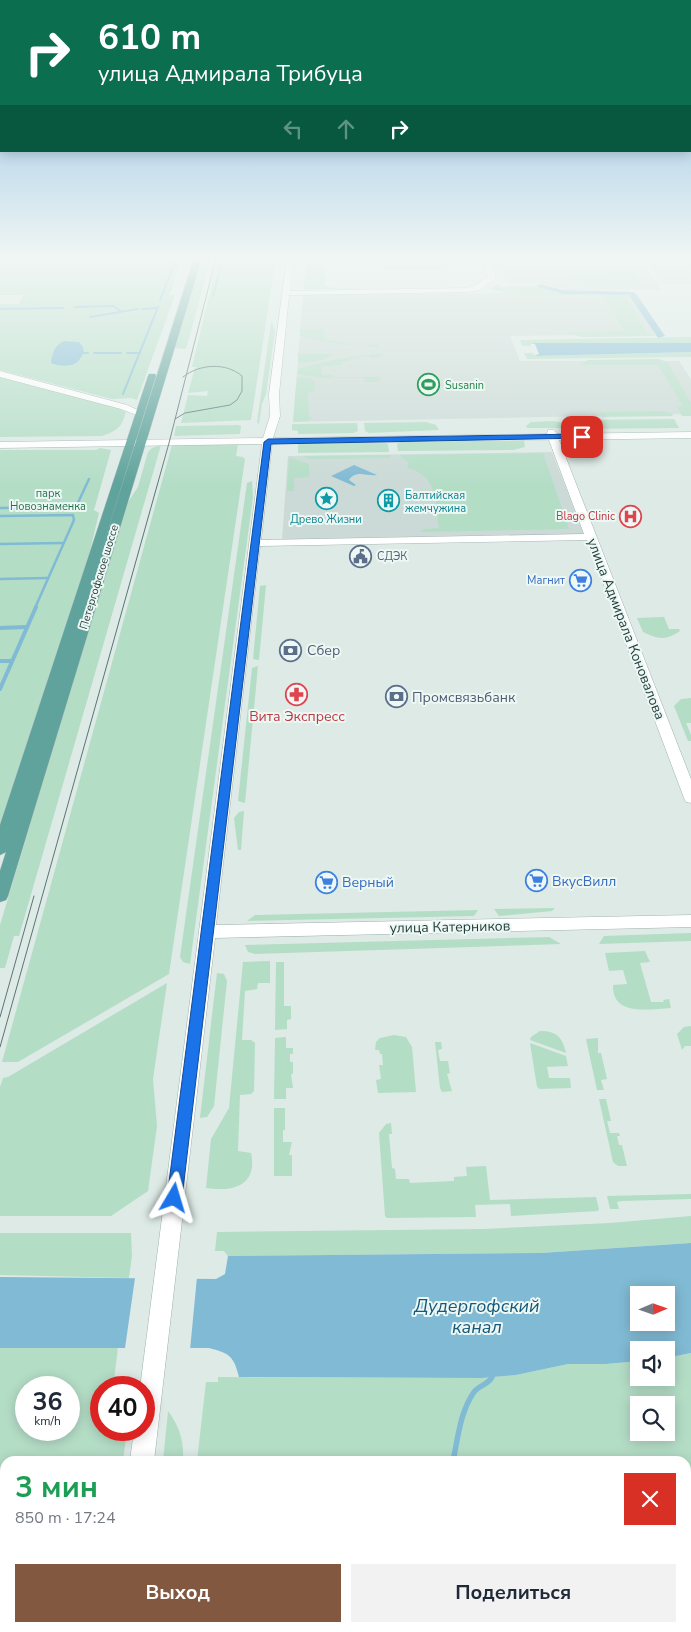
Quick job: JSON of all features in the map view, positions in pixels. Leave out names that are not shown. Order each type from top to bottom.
[{"type":"main road","name":"Петергофское шоссе","points":[[0,849],[165,334]]},
{"type":"main road","name":"Петергофское шоссе","points":[[0,896],[175,334]]},
{"type":"street","points":[[143,1456],[268,439],[274,426],[276,409],[274,394],[281,334]]},
{"type":"street","points":[[0,374],[130,408],[139,413]]},
{"type":"street","points":[[552,435],[691,430]]},
{"type":"street","name":"улица Адмирала Коновалова","points":[[552,435],[691,798]]},
{"type":"street","points":[[0,445],[142,440],[691,435]]},
{"type":"street","points":[[0,440],[130,441]]},
{"type":"street","points":[[255,543],[591,537]]},
{"type":"street","name":"улица Катерников","points":[[208,932],[691,921]]},
{"type":"shaded area","points":[[300,334],[645,334],[510,336],[520,361],[679,361],[691,379],[691,414],[293,422]]},
{"type":"shaded area","points":[[552,452],[584,535],[282,540],[288,456]]},
{"type":"green space","points":[[0,334],[161,334],[137,400],[131,398],[112,399],[0,370]]},
{"type":"green space","points":[[178,334],[190,334],[186,349],[174,348]]},
{"type":"green space","points":[[200,334],[264,334],[251,420],[181,423],[188,395],[207,396],[208,391],[188,393],[195,368],[198,367],[192,367]]},
{"type":"green space","points":[[269,334],[275,334],[266,394],[262,404],[259,424],[257,422]]},
{"type":"green space","points":[[300,334],[325,334],[325,339],[359,346],[329,342],[300,336]]},
{"type":"green space","points":[[572,334],[652,334],[659,336],[581,337]]},
{"type":"green space","points":[[691,337],[691,343],[530,343],[531,346],[522,346],[520,340]]},
{"type":"green space","points":[[376,344],[379,347],[369,347],[360,346]]},
{"type":"green space","points":[[691,352],[691,357],[527,359],[524,353],[533,353],[535,356]]},
{"type":"green space","points":[[298,354],[333,354],[316,361],[298,363]]},
{"type":"green space","points":[[381,354],[380,357],[372,358],[368,356],[349,359],[350,361],[342,361],[342,365],[322,366],[322,375],[331,375],[332,377],[379,377],[380,382],[365,382],[364,378],[324,378],[297,374],[298,369],[318,364],[349,358]]},
{"type":"green space","points":[[659,359],[670,363],[668,364],[691,403],[691,416],[682,416],[677,407],[683,406],[658,365],[580,365],[588,360]]},
{"type":"green space","points":[[0,376],[112,406],[126,412],[118,428],[102,436],[0,437]]},
{"type":"green space","points":[[297,378],[309,378],[314,381],[315,391],[308,393],[309,417],[314,417],[308,421],[293,422]]},
{"type":"green space","points":[[662,411],[671,413],[673,416],[602,417],[600,412]]},
{"type":"green space","points":[[674,419],[679,428],[576,429],[574,426],[578,421],[582,420]]},
{"type":"green space","points":[[553,421],[563,423],[566,428],[527,428],[526,426],[531,422]]},
{"type":"green space","points":[[426,422],[436,425],[439,430],[369,433],[365,431],[364,423]]},
{"type":"green space","points":[[357,423],[358,431],[353,433],[298,434],[298,431],[292,430],[292,424]]},
{"type":"green space","points":[[176,426],[241,426],[240,434],[174,436]]},
{"type":"green space","points":[[524,440],[525,447],[513,450],[398,451],[397,444],[400,442]]},
{"type":"green space","points":[[383,442],[388,444],[389,452],[298,453],[298,443]]},
{"type":"green space","points":[[238,444],[236,456],[245,459],[169,974],[18,1062],[2,1062],[172,445]]},
{"type":"green space","points":[[161,445],[19,936],[14,936],[5,968],[0,968],[0,925],[126,505],[138,487],[148,452],[152,448]]},
{"type":"green space","name":"парк Новознаменка","points":[[100,448],[111,450],[94,510],[99,513],[89,555],[0,825],[0,450],[96,450]]},
{"type":"green space","points":[[543,453],[569,529],[419,532],[425,529],[439,528],[434,491],[425,477],[407,468],[409,463],[401,458],[400,455]]},
{"type":"green space","points":[[391,455],[389,458],[309,459],[304,456]]},
{"type":"green space","points":[[289,457],[309,464],[309,477],[294,478],[294,491],[287,491]]},
{"type":"green space","points":[[252,481],[253,497],[190,964],[183,962],[180,957],[247,483]]},
{"type":"green space","points":[[266,585],[259,660],[253,659],[260,586]]},
{"type":"green space","points":[[664,617],[669,629],[679,629],[680,631],[666,638],[653,636],[643,632],[637,618]]},
{"type":"green space","points":[[258,666],[245,803],[238,801],[252,668]]},
{"type":"green space","points":[[691,698],[691,723],[686,723],[691,735],[691,741],[688,741],[674,706],[681,699]]},
{"type":"green space","points":[[244,811],[241,850],[238,850],[234,818],[239,812]]},
{"type":"green space","points":[[555,908],[552,911],[499,916],[494,909]]},
{"type":"green space","points":[[478,910],[474,916],[247,921],[255,915]]},
{"type":"green space","points":[[691,933],[691,941],[599,944],[604,936]]},
{"type":"green space","points":[[549,937],[561,944],[255,954],[248,952],[245,945]]},
{"type":"green space","points":[[645,951],[650,962],[640,963],[651,1002],[664,1002],[663,1000],[669,999],[671,1008],[643,1010],[625,1007],[614,995],[613,985],[627,984],[623,970],[609,971],[605,953]]},
{"type":"green space","points":[[270,961],[270,983],[258,983],[257,989],[245,991],[242,1040],[251,1040],[255,1043],[254,1091],[251,1094],[240,1095],[238,1151],[251,1153],[251,1173],[247,1180],[234,1187],[225,1189],[206,1188],[211,1139],[229,1108],[243,962]]},
{"type":"green space","points":[[276,962],[284,962],[284,1006],[291,1006],[291,1019],[287,1020],[287,1029],[275,1030]]},
{"type":"green space","points":[[217,973],[224,974],[227,981],[214,1106],[207,1117],[200,1118]]},
{"type":"green space","points":[[167,983],[153,1079],[157,1126],[148,1191],[111,1216],[0,1216],[0,1087],[3,1078],[8,1077]]},
{"type":"green space","points":[[691,1026],[691,1046],[685,1046],[682,1050],[677,1034],[684,1027]]},
{"type":"green space","points":[[540,1031],[551,1032],[558,1036],[563,1043],[566,1053],[530,1040],[531,1037]]},
{"type":"green space","points":[[394,1035],[406,1037],[412,1047],[416,1092],[378,1093],[376,1080],[381,1079],[379,1065],[383,1065],[382,1054],[380,1054],[379,1050],[375,1050],[376,1042],[380,1038]]},
{"type":"green space","points":[[286,1037],[286,1048],[293,1048],[293,1054],[290,1054],[290,1062],[293,1062],[293,1074],[291,1074],[293,1088],[286,1088],[286,1099],[274,1099],[275,1038]]},
{"type":"green space","points":[[598,1038],[598,1053],[601,1053],[607,1079],[601,1080],[604,1090],[597,1090],[586,1039]]},
{"type":"green space","points":[[435,1042],[441,1042],[442,1049],[438,1050],[440,1061],[448,1061],[450,1073],[447,1074],[452,1091],[442,1092],[440,1088]]},
{"type":"green space","points":[[530,1043],[566,1056],[568,1066],[547,1067],[549,1078],[570,1078],[571,1088],[540,1089],[537,1087]]},
{"type":"green space","points":[[599,1099],[606,1099],[611,1121],[607,1121],[610,1133],[619,1133],[620,1136],[617,1136],[619,1145],[622,1145],[627,1166],[618,1166],[613,1162]]},
{"type":"green space","points":[[274,1108],[285,1108],[283,1142],[292,1142],[289,1155],[292,1155],[292,1176],[274,1176]]},
{"type":"green space","points":[[391,1123],[392,1134],[389,1134],[392,1168],[395,1169],[396,1179],[409,1179],[410,1183],[454,1181],[454,1177],[467,1176],[466,1167],[486,1166],[490,1200],[596,1197],[599,1209],[598,1211],[511,1216],[510,1204],[475,1205],[476,1217],[387,1218],[385,1216],[379,1133],[386,1124]]},
{"type":"green space","points":[[691,1194],[691,1199],[617,1202],[619,1209],[610,1209],[607,1196]]},
{"type":"green space","points":[[691,1216],[691,1243],[541,1253],[228,1256],[224,1251],[215,1251],[217,1232],[484,1229],[610,1223]]},
{"type":"green space","points":[[0,1233],[131,1233],[132,1256],[129,1278],[0,1275]]},
{"type":"green space","points":[[0,1348],[118,1348],[114,1376],[90,1376],[90,1441],[126,1441],[124,1456],[0,1456]]},
{"type":"green space","points":[[691,1353],[691,1456],[198,1456],[206,1382],[218,1382],[218,1377],[482,1378],[516,1375],[568,1364],[630,1362],[630,1386],[675,1386],[675,1356]]},
{"type":"green space","points":[[168,1411],[176,1423],[180,1435],[183,1456],[164,1456]]},
{"type":"water","points":[[64,341],[79,342],[83,347],[84,353],[77,363],[74,364],[62,365],[51,363],[54,350]]},
{"type":"water","points":[[529,343],[691,343],[691,352],[534,356],[539,354],[535,344]]},
{"type":"water","name":"Балтийская жемчужина","points":[[354,465],[377,475],[355,475],[349,480],[356,485],[354,486],[331,476]]},
{"type":"water","name":"Дудергофский канал","points":[[691,1243],[691,1353],[675,1356],[675,1341],[630,1341],[630,1362],[568,1364],[516,1375],[482,1378],[239,1377],[230,1356],[209,1348],[0,1348],[0,1277],[216,1279],[225,1274],[228,1256],[541,1253]]},
{"type":"pier","points":[[129,1275],[197,1277],[190,1350],[117,1350],[118,1348],[125,1348],[135,1278],[129,1278]]},
{"type":"waterway","points":[[139,353],[147,334]]},
{"type":"waterway","points":[[94,353],[121,353]]},
{"type":"waterway","points":[[127,353],[139,353]]},
{"type":"waterway","points":[[123,394],[139,353]]},
{"type":"waterway","points":[[0,508],[76,507],[89,479]]},
{"type":"waterway","points":[[0,516],[73,515],[74,520],[35,608]]},
{"type":"waterway","points":[[0,544],[62,543]]},
{"type":"waterway","points":[[0,579],[47,578]]},
{"type":"waterway","points":[[0,689],[36,607]]},
{"type":"waterway","points":[[0,628],[26,627]]},
{"type":"waterway","points":[[0,661],[12,661]]},
{"type":"waterway","points":[[454,1456],[460,1425],[469,1400],[474,1392],[492,1377]]},
{"type":"tram line","points":[[186,375],[197,334]]},
{"type":"tram line","points":[[175,419],[185,413],[230,405],[237,400],[242,391],[242,376],[228,368],[204,367],[186,375]]},
{"type":"tram line","points":[[175,419],[186,375]]},
{"type":"tram line","points":[[183,377],[186,375]]},
{"type":"tram line","points":[[0,1047],[175,419]]},
{"type":"tram line","points":[[0,1017],[34,896]]},
{"type":"place","name":"Susanin","points":[[429,385]]},
{"type":"place","name":"Древо Жизни","points":[[326,498]]},
{"type":"place","name":"Балтийская жемчужина","points":[[389,501]]},
{"type":"place","name":"Blago Clinic","points":[[631,516]]},
{"type":"place","name":"СДЭК","points":[[361,556]]},
{"type":"place","name":"Магнит","points":[[581,580]]},
{"type":"place","name":"Сбер","points":[[291,650]]},
{"type":"place","name":"Вита Экспресс","points":[[297,694]]},
{"type":"place","name":"Промсвязьбанк","points":[[396,697]]},
{"type":"place","name":"ВкусВилл","points":[[536,881]]},
{"type":"place","name":"Верный","points":[[326,882]]},
{"type":"route","points":[[174,1198],[268,442],[582,437]]}]
